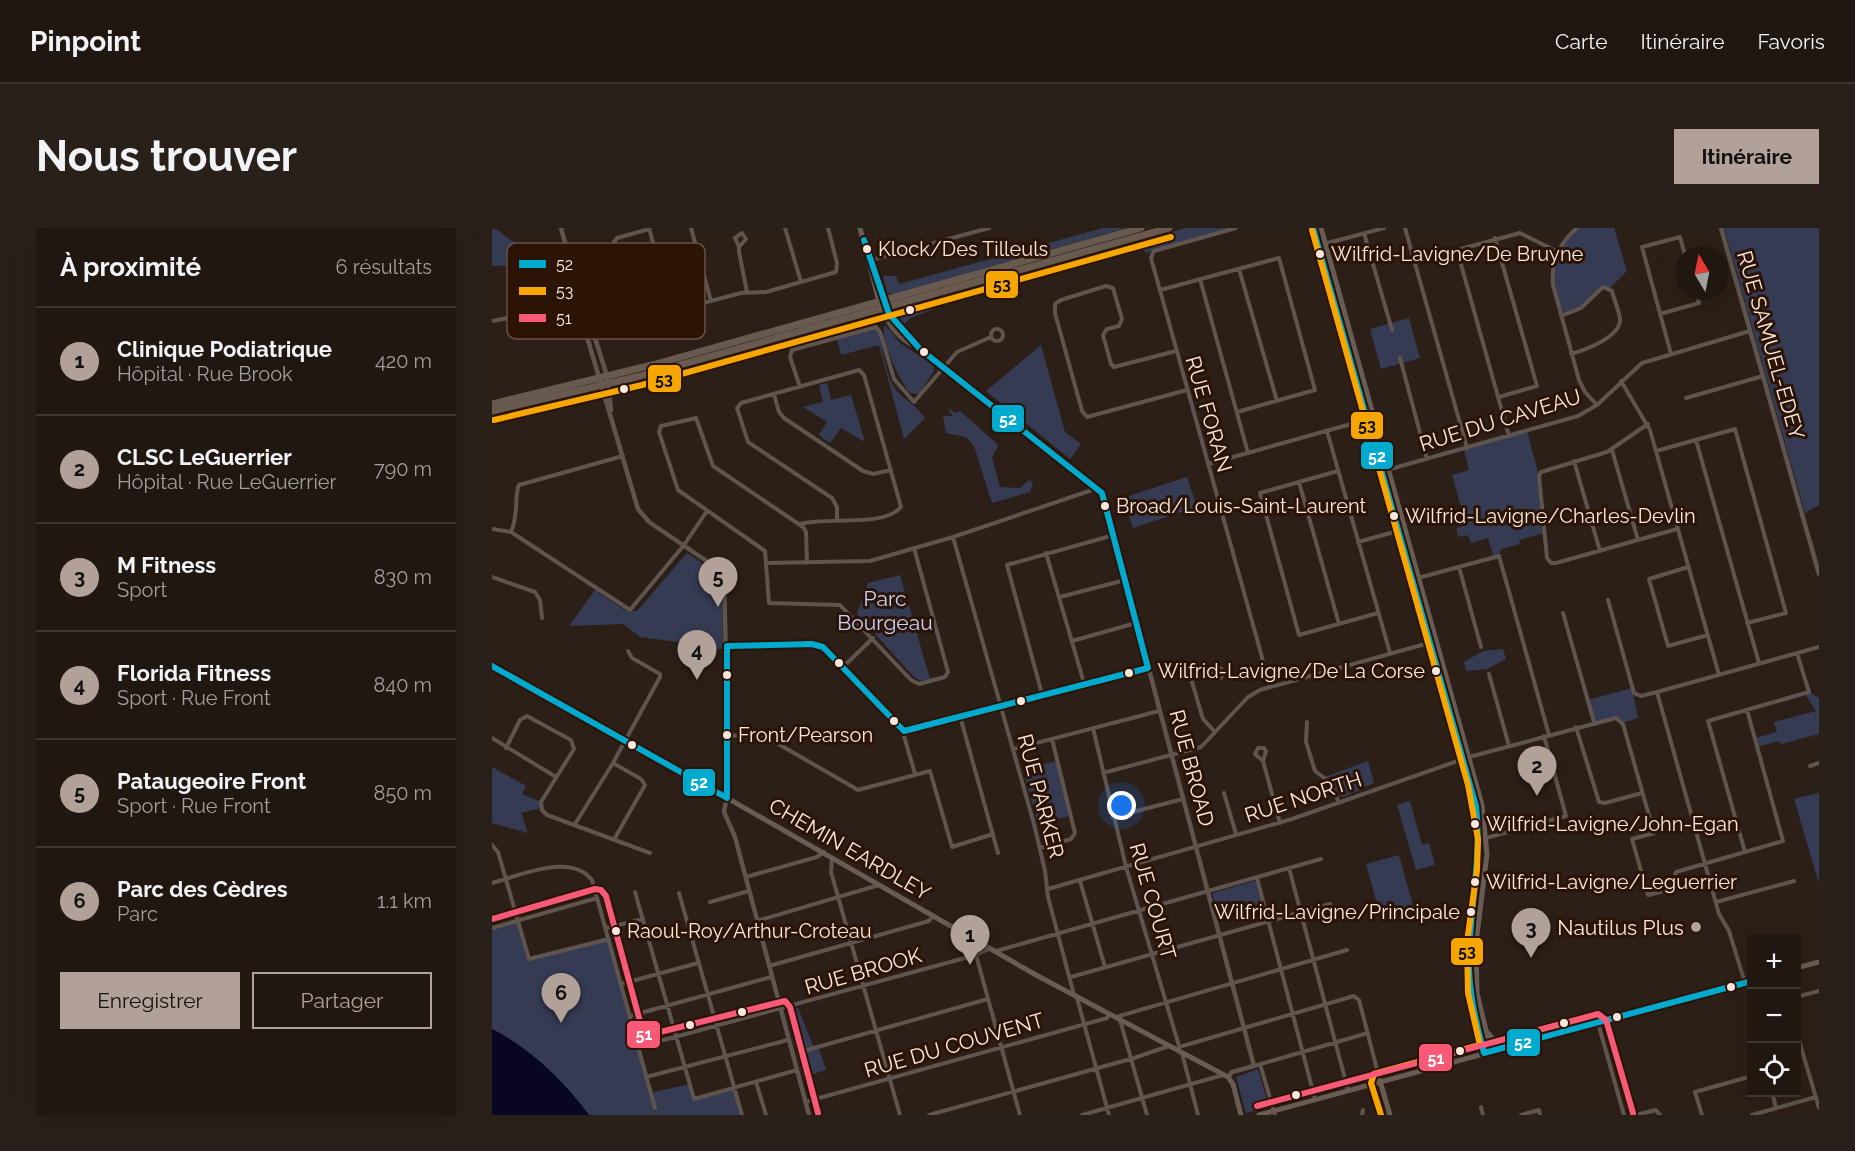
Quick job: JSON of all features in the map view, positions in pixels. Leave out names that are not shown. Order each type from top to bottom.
[{"type":"highway","points":[[1104,238],[1127,228]]},
{"type":"highway","points":[[883,304],[1141,228]]},
{"type":"highway","points":[[492,411],[1170,228]]},
{"type":"highway","points":[[492,404],[604,381]]},
{"type":"main road","points":[[860,228],[883,304]]},
{"type":"main road","points":[[1313,228],[1429,642],[1482,805],[1487,838],[1486,871],[1476,950],[1477,993],[1487,1052]]},
{"type":"main road","points":[[1322,228],[1436,641],[1476,806],[1479,840],[1469,969],[1473,1010],[1487,1052]]},
{"type":"main road","name":"CHEMIN EARDLEY","points":[[492,666],[990,948],[1226,1076]]},
{"type":"main road","points":[[1801,967],[1819,962]]},
{"type":"main road","points":[[1258,1115],[1274,1113],[1380,1081],[1745,983]]},
{"type":"main road","points":[[1484,1024],[1496,1043],[1523,1043]]},
{"type":"main road","points":[[1226,1076],[1233,1083],[1241,1115]]},
{"type":"main road","points":[[1380,1081],[1390,1115]]},
{"type":"street","points":[[561,228],[565,243]]},
{"type":"street","points":[[691,228],[695,243]]},
{"type":"street","points":[[785,228],[801,282]]},
{"type":"street","points":[[705,302],[747,292],[766,292],[836,272],[837,262],[828,228]]},
{"type":"street","points":[[870,260],[989,228]]},
{"type":"street","name":"RUE FORAN","points":[[1236,228],[1151,254],[1270,686]]},
{"type":"street","points":[[1317,246],[1384,228]]},
{"type":"street","points":[[1406,228],[1467,448]]},
{"type":"street","points":[[1577,228],[1558,252],[1552,277],[1581,387],[1597,405]]},
{"type":"street","name":"RUE SAMUEL-EDEY","points":[[1721,228],[1819,574]]},
{"type":"street","points":[[614,243],[615,240],[649,229]]},
{"type":"street","points":[[1364,233],[1392,330]]},
{"type":"street","points":[[1509,436],[1457,249],[1520,233],[1558,252]]},
{"type":"street","points":[[1671,354],[1642,248],[1680,237],[1682,246]]},
{"type":"street","points":[[1496,238],[1537,386],[1499,397]]},
{"type":"street","points":[[739,247],[747,292]]},
{"type":"street","points":[[1160,290],[1279,258],[1315,390],[1237,412]]},
{"type":"street","points":[[1239,269],[1276,401]]},
{"type":"street","points":[[705,279],[711,301]]},
{"type":"street","points":[[1200,279],[1248,453]]},
{"type":"street","points":[[1561,316],[1581,308],[1599,289],[1607,287],[1612,291],[1620,320],[1619,326],[1593,347],[1571,354]]},
{"type":"street","points":[[1176,351],[1114,367],[1102,335],[1107,329],[1119,326],[1122,319],[1113,288],[1095,290],[1055,304],[1055,313],[1082,411],[1087,417],[1187,390]]},
{"type":"street","points":[[1660,314],[1699,303],[1698,300]]},
{"type":"street","points":[[883,304],[898,326],[920,349],[1098,488]]},
{"type":"street","points":[[492,321],[507,318]]},
{"type":"street","points":[[800,387],[790,357],[792,350],[876,327],[880,333],[894,380],[914,402],[957,352],[991,337]]},
{"type":"street","name":"RUE DU CAVEAU","points":[[1381,471],[1578,416],[1597,405],[1642,363],[1750,331]]},
{"type":"street","points":[[589,339],[604,381]]},
{"type":"street","points":[[593,339],[640,513],[649,522],[717,568],[724,576],[728,735],[725,816],[735,837],[809,1115]]},
{"type":"street","points":[[1400,358],[1427,459]]},
{"type":"street","points":[[800,524],[863,521],[900,508],[863,373],[856,370],[738,406],[745,437],[832,498],[837,507],[837,521]]},
{"type":"street","points":[[1686,398],[1763,376]]},
{"type":"street","points":[[1621,381],[1648,424],[1719,675]]},
{"type":"street","points":[[774,394],[784,418],[863,471],[873,474],[891,470]]},
{"type":"street","points":[[1208,464],[1374,417]]},
{"type":"street","points":[[807,563],[806,532],[800,524],[713,466],[696,418],[663,425],[659,432],[676,487],[763,549],[767,563],[768,599],[771,604],[840,605],[916,683],[931,681],[948,674],[914,548]]},
{"type":"street","points":[[1648,424],[1612,450],[1545,469],[1539,476],[1547,558],[1551,563],[1556,564],[1677,529]]},
{"type":"street","points":[[1656,451],[1735,429],[1786,613],[1747,624]]},
{"type":"street","points":[[1327,431],[1390,653]]},
{"type":"street","points":[[1696,440],[1759,663]]},
{"type":"street","points":[[1612,450],[1638,540]]},
{"type":"street","points":[[511,532],[517,512],[519,485],[623,456]]},
{"type":"street","points":[[1574,461],[1600,550]]},
{"type":"street","points":[[1338,471],[1260,493],[1299,635],[1378,613]]},
{"type":"street","points":[[1299,482],[1339,624]]},
{"type":"street","points":[[767,563],[866,561],[953,537],[1098,488]]},
{"type":"street","name":"RUE BROAD","points":[[1098,488],[1105,500],[1254,1066]]},
{"type":"street","points":[[492,529],[511,532],[628,610],[635,607],[684,545],[707,511]]},
{"type":"street","points":[[1358,542],[1405,529]]},
{"type":"street","points":[[1042,694],[1007,568],[1012,562],[1114,535]]},
{"type":"street","name":"RUE PARKER","points":[[953,537],[1040,848],[1058,932],[1110,1115]]},
{"type":"street","points":[[1046,553],[1084,683]]},
{"type":"street","points":[[1411,580],[1499,556],[1546,735],[1566,816],[1479,840]]},
{"type":"street","points":[[1459,567],[1481,647]]},
{"type":"street","points":[[1688,567],[1649,579],[1668,646],[1708,634]]},
{"type":"street","points":[[492,577],[535,592],[540,600],[542,618]]},
{"type":"street","points":[[1060,597],[1125,580]]},
{"type":"street","points":[[1608,600],[1634,693],[1641,696],[1819,646]]},
{"type":"street","points":[[1563,613],[1594,722]]},
{"type":"street","points":[[1072,641],[1137,623]]},
{"type":"street","points":[[844,666],[873,638]]},
{"type":"street","points":[[1103,773],[1202,747],[1253,693],[1270,686],[1436,641]]},
{"type":"street","points":[[727,646],[816,645],[827,649],[904,731],[915,774]]},
{"type":"street","points":[[576,824],[626,740],[660,674],[632,658],[628,651]]},
{"type":"street","points":[[1745,852],[1708,721],[1809,692],[1797,653]]},
{"type":"street","points":[[904,731],[1000,704],[1148,668]]},
{"type":"street","points":[[1211,672],[1196,675],[1192,680],[1203,719],[1215,732]]},
{"type":"street","points":[[1489,674],[1509,746]]},
{"type":"street","points":[[1657,692],[1719,914],[1729,931],[1745,983]]},
{"type":"street","points":[[1576,727],[1600,803],[1642,793],[1654,833],[1632,838],[1648,895],[1676,888],[1674,878],[1676,872],[1784,841],[1747,710]]},
{"type":"street","points":[[1013,749],[1159,711]]},
{"type":"street","points":[[506,748],[520,720],[526,716],[571,740],[574,749],[541,802],[542,810],[547,815],[615,838],[650,853]]},
{"type":"street","points":[[960,716],[998,853]]},
{"type":"street","name":"RUE NORTH","points":[[1048,889],[1280,822],[1466,758],[1594,722],[1616,718],[1621,720],[1642,793]]},
{"type":"street","points":[[1307,722],[1306,742],[1315,771],[1331,783],[1339,803]]},
{"type":"street","name":"RUE COURT","points":[[1094,728],[1126,867],[1198,1115]]},
{"type":"street","points":[[728,735],[768,738],[858,790],[930,771],[952,847],[993,834]]},
{"type":"street","points":[[492,738],[556,777]]},
{"type":"street","points":[[1040,848],[1071,839],[1075,833],[1052,739]]},
{"type":"street","points":[[1263,761],[1280,822]]},
{"type":"street","points":[[613,763],[641,779],[645,787],[615,838]]},
{"type":"street","points":[[1810,766],[1819,763]]},
{"type":"street","points":[[1224,793],[1236,834]]},
{"type":"street","points":[[1113,817],[1183,799]]},
{"type":"street","points":[[492,845],[498,852],[529,959],[609,939]]},
{"type":"street","points":[[746,878],[818,857],[824,852]]},
{"type":"street","points":[[833,858],[831,867],[839,898],[900,1115]]},
{"type":"street","points":[[996,951],[1322,859]]},
{"type":"street","points":[[492,883],[551,867],[572,869],[588,875],[606,928],[655,1108]]},
{"type":"street","points":[[1289,868],[1348,1090]]},
{"type":"street","points":[[1257,878],[1315,1099]]},
{"type":"street","points":[[1080,881],[1105,967]]},
{"type":"street","points":[[1716,902],[1794,881]]},
{"type":"street","points":[[757,921],[879,885]]},
{"type":"street","points":[[710,902],[749,891]]},
{"type":"street","points":[[635,892],[694,1099],[797,1070]]},
{"type":"street","points":[[679,893],[742,1115]]},
{"type":"street","points":[[492,928],[597,898]]},
{"type":"street","points":[[1071,977],[1330,904]]},
{"type":"street","points":[[768,966],[929,921],[933,916]]},
{"type":"street","points":[[606,928],[643,919]]},
{"type":"street","name":"RUE BROOK","points":[[638,1047],[864,987],[976,955],[990,948]]},
{"type":"street","points":[[1147,1115],[1118,1018],[1347,950]]},
{"type":"street","points":[[976,955],[1020,1115]]},
{"type":"street","points":[[621,984],[698,963]]},
{"type":"street","points":[[630,1016],[771,977]]},
{"type":"street","points":[[1801,996],[1819,990]]},
{"type":"street","points":[[1179,1050],[1292,1013],[1356,996],[1380,1081]]},
{"type":"street","points":[[807,1050],[988,999]]},
{"type":"street","name":"RUE DU COUVENT","points":[[805,1102],[1107,1018],[1109,1014]]},
{"type":"street","points":[[1598,1023],[1624,1115]]},
{"type":"street","points":[[1082,1115],[1189,1084],[1226,1076],[1232,1072],[1368,1033]]},
{"type":"street","points":[[646,1077],[788,1040]]},
{"type":"street","points":[[1801,1043],[1819,1108]]},
{"type":"street","points":[[929,1115],[1131,1059],[1169,1046]]},
{"type":"street","points":[[1260,1064],[1274,1113]]},
{"type":"street","points":[[1702,1115],[1695,1092],[1747,1077]]},
{"type":"street","points":[[756,1082],[766,1115]]},
{"type":"street","points":[[1773,1097],[1776,1108]]},
{"type":"street","points":[[1752,1115],[1817,1099]]},
{"type":"street","points":[[1481,1107],[1483,1115]]},
{"type":"street","points":[[1521,1115],[1539,1110],[1540,1115]]},
{"type":"street","points":[[1636,1115],[1656,1110],[1660,1115]]},
{"type":"green space","points":[[492,228],[518,243],[507,243],[507,266],[492,266]]},
{"type":"green space","points":[[1103,228],[1126,228],[893,294],[887,293],[883,276],[896,276],[899,284]]},
{"type":"green space","points":[[1186,228],[1231,228],[1149,252],[1146,239]]},
{"type":"green space","points":[[1577,228],[1614,228],[1627,271],[1610,288],[1603,287],[1581,308],[1561,316],[1555,291],[1555,269],[1562,249]]},
{"type":"green space","points":[[1724,228],[1819,228],[1819,505],[1805,513]]},
{"type":"green space","points":[[1145,240],[1149,254],[1141,249],[955,300],[911,318],[904,324],[898,316],[900,310],[909,305]]},
{"type":"green space","points":[[1409,318],[1420,358],[1381,369],[1370,329]]},
{"type":"green space","points":[[885,325],[900,343],[933,365],[934,371],[919,394],[910,393],[896,370],[887,348]]},
{"type":"green space","points":[[874,329],[878,330],[887,370],[893,385],[925,418],[904,439],[879,345],[841,355],[837,339]]},
{"type":"green space","points":[[1041,345],[1065,432],[1081,444],[1070,459],[986,391]]},
{"type":"green space","points":[[827,383],[831,400],[851,395],[865,442],[841,428],[830,443],[819,435],[827,422],[803,407],[823,402],[819,385]]},
{"type":"green space","points":[[947,407],[956,413],[960,411],[998,446],[992,457],[1000,487],[1020,488],[1029,480],[1033,483],[1030,492],[992,503],[974,446],[966,437],[946,433],[943,416],[953,416]]},
{"type":"green space","points":[[1527,431],[1539,476],[1544,533],[1519,540],[1520,544],[1501,549],[1499,556],[1494,558],[1488,538],[1471,543],[1468,535],[1461,537],[1457,534],[1457,528],[1466,525],[1452,475],[1469,470],[1464,449]]},
{"type":"green space","points":[[1187,477],[1197,507],[1133,528],[1123,498]]},
{"type":"green space","points":[[687,553],[722,576],[723,649],[688,647],[678,642],[640,637],[623,624],[569,626],[595,590],[626,611],[637,611]]},
{"type":"green space","name":"Parc Bourgeau","points":[[900,575],[930,679],[921,681],[914,677],[857,614],[868,583]]},
{"type":"green space","points":[[1503,649],[1506,659],[1487,669],[1466,671],[1464,662],[1483,651]]},
{"type":"green space","points":[[1632,688],[1638,718],[1622,723],[1620,719],[1594,722],[1588,700]]},
{"type":"green space","points":[[1809,692],[1819,698],[1819,734],[1781,744],[1779,741],[1757,747],[1755,738],[1777,732],[1774,722],[1816,711],[1804,693]]},
{"type":"green space","points":[[1056,761],[1070,816],[1038,824],[1023,770]]},
{"type":"green space","points":[[1368,761],[1374,783],[1344,797],[1339,796],[1333,782],[1325,777]]},
{"type":"green space","points":[[492,767],[526,786],[522,794],[541,802],[541,808],[521,813],[528,833],[492,823]]},
{"type":"green space","points":[[1819,793],[1819,884],[1794,799]]},
{"type":"green space","points":[[1410,801],[1422,845],[1429,843],[1435,865],[1416,870],[1397,805]]},
{"type":"green space","points":[[1399,855],[1413,906],[1380,915],[1366,864]]},
{"type":"green space","points":[[1258,880],[1264,903],[1218,916],[1212,893]]},
{"type":"green space","points":[[517,920],[528,957],[609,939],[649,1093],[690,1084],[694,1098],[734,1088],[742,1115],[589,1115],[569,1090],[545,1066],[520,1046],[492,1029],[492,928]]},
{"type":"green space","points":[[798,1008],[813,1045],[819,1049],[826,1070],[803,1077],[786,1012]]},
{"type":"green space","points":[[1258,1069],[1269,1107],[1246,1113],[1236,1077]]},
{"type":"shaded area","points":[[492,1029],[520,1046],[545,1066],[569,1090],[589,1115],[492,1115]]},
{"type":"transit line","name":"52","points":[[1313,228],[1476,806],[1478,844],[1469,970],[1473,1006],[1484,1053],[1747,982]]},
{"type":"transit line","name":"53","points":[[1312,230],[1468,785],[1478,839],[1477,870],[1467,942],[1468,993],[1480,1045],[1374,1074],[1371,1083],[1381,1115]]},
{"type":"transit line","name":"53","points":[[494,420],[642,385],[1171,237]]},
{"type":"transit line","name":"52","points":[[492,666],[727,798],[727,646],[812,644],[823,647],[904,731],[1148,668],[1102,493],[920,349],[889,314],[864,240]]},
{"type":"transit line","name":"51","points":[[492,919],[595,889],[601,890],[606,896],[644,1036],[785,1001],[790,1007],[818,1113]]},
{"type":"transit line","name":"51","points":[[1257,1106],[1598,1014],[1606,1020],[1633,1113]]},
{"type":"place","name":"Klock/Des Tilleuls","points":[[867,249]]},
{"type":"place","name":"Wilfrid-Lavigne/De Bruyne","points":[[1320,254]]},
{"type":"place","name":"Broad/Louis-Saint-Laurent","points":[[1105,506]]},
{"type":"place","name":"Wilfrid-Lavigne/Charles-Devlin","points":[[1394,516]]},
{"type":"place","name":"Pataugeoire Front","points":[[718,607]]},
{"type":"place","name":"Wilfrid-Lavigne/De La Corse","points":[[1436,671]]},
{"type":"place","name":"Florida Fitness","points":[[697,680]]},
{"type":"place","name":"Front/Pearson","points":[[727,735]]},
{"type":"place","name":"CLSC LeGuerrier","points":[[1537,796]]},
{"type":"place","name":"Wilfrid-Lavigne/John-Egan","points":[[1475,824]]},
{"type":"place","name":"Wilfrid-Lavigne/Leguerrier","points":[[1475,882]]},
{"type":"place","name":"Wilfrid-Lavigne/Principale","points":[[1471,912]]},
{"type":"place","name":"Nautilus Plus","points":[[1696,927]]},
{"type":"place","name":"Raoul-Roy/Arthur-Croteau","points":[[616,931]]},
{"type":"place","name":"M Fitness","points":[[1531,958]]},
{"type":"place","name":"Clinique Podiatrique","points":[[970,965]]},
{"type":"place","name":"Parc des Cèdres","points":[[561,1023]]}]
